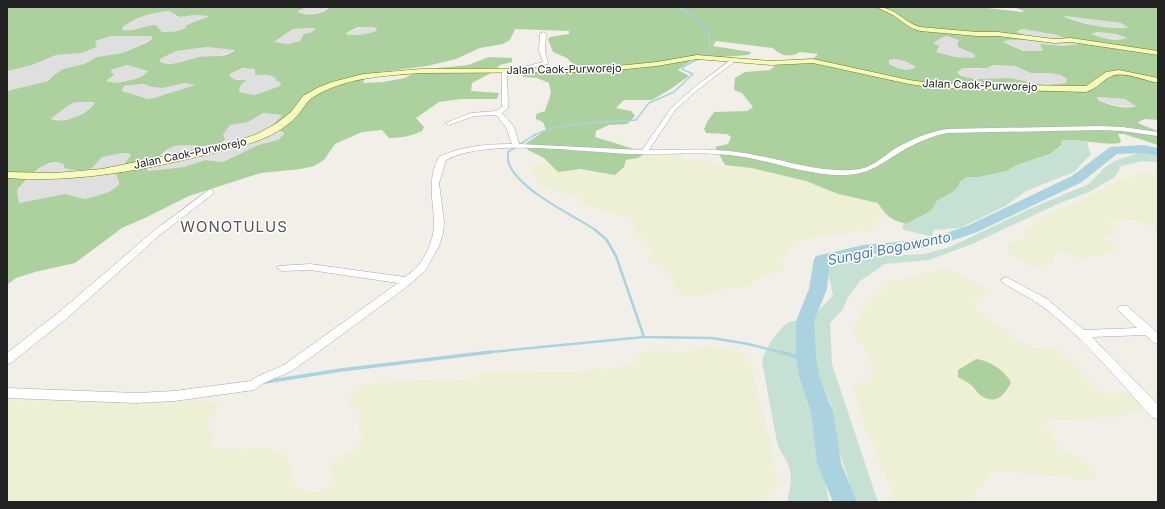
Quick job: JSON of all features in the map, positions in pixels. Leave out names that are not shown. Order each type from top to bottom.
[{"type":"street","points":[[878,7],[895,14],[913,27],[920,29],[977,34],[998,34],[1054,41],[1071,40],[1158,53]]},
{"type":"street","points":[[518,70],[546,63],[542,51],[543,34]]},
{"type":"street","name":"Jalan Caok-Purworejo","points":[[7,175],[47,177],[86,174],[153,162],[252,140],[272,131],[285,122],[295,113],[303,100],[328,86],[351,80],[421,71],[596,70],[657,64],[696,57],[772,63],[813,61],[909,82],[967,87],[1086,89],[1094,87],[1099,80],[1110,73],[1120,72],[1158,81]]},
{"type":"street","points":[[644,152],[674,108],[698,87],[732,61]]},
{"type":"street","points":[[449,123],[473,114],[498,113],[505,108],[504,70]]},
{"type":"street","points":[[498,113],[510,127],[520,146]]},
{"type":"street","points":[[7,393],[137,398],[174,396],[257,383],[288,368],[407,281],[421,269],[428,258],[436,239],[439,222],[435,194],[442,159],[455,152],[520,146],[644,152],[705,151],[728,153],[816,170],[848,172],[861,171],[872,167],[902,147],[935,133],[947,131],[1122,128],[1158,134]]},
{"type":"street","points":[[7,360],[62,316],[158,232],[210,192]]},
{"type":"street","points":[[282,268],[310,267],[407,281]]},
{"type":"street","points":[[1006,280],[1041,301],[1080,334],[1158,414]]},
{"type":"street","points":[[1123,309],[1158,340]]},
{"type":"street","points":[[1080,334],[1148,331]]},
{"type":"shaded area","points":[[304,8],[329,8],[318,13],[296,13]]},
{"type":"shaded area","points":[[169,11],[177,17],[195,15],[209,16],[195,23],[186,24],[188,27],[185,29],[173,32],[162,32],[160,30],[127,31],[122,28],[131,21],[158,12]]},
{"type":"shaded area","points":[[1066,16],[1121,23],[1130,28],[1097,26],[1064,17]]},
{"type":"shaded area","points":[[362,27],[374,27],[377,29],[370,34],[348,35],[346,33]]},
{"type":"shaded area","points":[[293,29],[316,29],[308,33],[300,41],[288,44],[274,42]]},
{"type":"shaded area","points":[[1023,29],[1057,35],[1080,44],[1063,46],[1047,44],[1042,51],[1023,51],[1003,42],[1011,39],[1032,37],[1017,31]]},
{"type":"shaded area","points":[[1097,32],[1117,34],[1127,38],[1102,38],[1091,34]]},
{"type":"shaded area","points":[[111,36],[151,36],[154,38],[123,53],[97,57],[84,64],[69,68],[48,81],[7,91],[7,71],[32,65],[56,55],[81,53],[97,47],[95,41]]},
{"type":"shaded area","points":[[947,36],[959,40],[957,45],[974,54],[975,57],[955,57],[935,52],[933,42]]},
{"type":"shaded area","points":[[207,47],[235,49],[231,52],[218,56],[200,57],[178,64],[160,62],[160,59],[176,51]]},
{"type":"shaded area","points":[[895,59],[905,61],[917,67],[913,70],[904,70],[889,64],[888,60]]},
{"type":"shaded area","points":[[128,65],[148,71],[145,74],[126,82],[106,81],[115,74],[112,73],[111,70]]},
{"type":"shaded area","points":[[993,65],[1015,66],[1031,73],[1049,73],[1060,75],[1067,79],[1066,82],[1045,85],[1010,78],[974,79],[961,76],[957,72],[963,68],[978,69]]},
{"type":"shaded area","points":[[248,67],[256,69],[254,74],[270,75],[275,77],[277,79],[275,80],[282,82],[280,86],[255,95],[239,92],[240,86],[243,84],[242,79],[236,80],[229,76],[231,73]]},
{"type":"shaded area","points":[[185,83],[195,85],[148,99],[122,91],[124,87],[137,84],[163,88]]},
{"type":"shaded area","points":[[1097,97],[1125,99],[1136,106],[1122,106],[1105,103],[1098,100]]},
{"type":"shaded area","points":[[95,102],[89,109],[73,118],[62,120],[49,119],[72,103]]},
{"type":"shaded area","points":[[263,113],[282,115],[273,123],[284,134],[278,140],[258,145],[223,162],[205,160],[184,167],[148,171],[147,169],[171,147],[187,145],[198,146],[223,135],[230,125],[242,123]]},
{"type":"shaded area","points":[[129,153],[131,155],[117,170],[119,185],[109,192],[85,199],[65,194],[19,203],[17,190],[44,165],[59,162],[65,166],[93,167],[102,157]]},
{"type":"green space","points":[[7,7],[323,7],[304,8],[297,12],[309,14],[322,12],[329,8],[327,7],[978,7],[1022,12],[1024,11],[1013,7],[1158,7],[1158,120],[1145,119],[1138,122],[1158,131],[1158,145],[1124,134],[1118,134],[1121,141],[1120,143],[1113,144],[1076,140],[1061,141],[1062,145],[1050,154],[1017,165],[1007,171],[980,177],[967,177],[960,182],[958,187],[953,192],[937,201],[931,211],[907,224],[890,217],[884,212],[878,203],[838,194],[806,181],[751,168],[725,165],[715,147],[728,144],[731,137],[727,134],[706,133],[704,129],[714,112],[747,111],[753,107],[742,93],[734,90],[735,78],[745,72],[770,70],[777,64],[792,60],[814,58],[818,54],[800,52],[793,55],[786,55],[779,53],[773,48],[716,41],[713,46],[751,52],[749,55],[720,57],[699,55],[678,70],[689,76],[669,90],[652,100],[624,100],[616,108],[631,111],[635,116],[627,124],[609,125],[596,131],[595,137],[644,152],[643,155],[638,158],[626,160],[624,167],[615,175],[580,169],[558,172],[544,158],[528,150],[525,144],[546,130],[543,122],[536,119],[536,114],[545,111],[551,93],[549,83],[537,78],[523,77],[522,73],[541,68],[576,68],[567,58],[553,52],[548,39],[550,37],[569,34],[569,31],[515,29],[510,40],[503,44],[480,48],[456,59],[427,66],[366,74],[363,83],[383,82],[405,78],[412,74],[439,68],[468,65],[489,57],[512,58],[512,62],[500,65],[491,73],[472,83],[471,91],[499,93],[497,99],[461,99],[439,102],[416,118],[424,127],[422,131],[418,133],[398,138],[389,138],[382,130],[362,132],[335,144],[324,160],[314,166],[301,169],[261,173],[189,196],[122,228],[75,263],[16,278],[7,285],[7,91],[48,81],[63,69],[84,64],[97,57],[123,53],[148,42],[153,38],[151,36],[111,36],[95,41],[97,47],[81,53],[56,55],[32,65],[7,71]],"holes":[[[169,11],[179,17],[195,15],[209,16],[185,26],[187,27],[184,29],[175,31],[162,32],[156,25],[132,30],[123,30],[122,28],[126,24],[151,14]],[[1066,16],[1121,23],[1129,28],[1096,26],[1064,17]],[[358,27],[374,27],[377,29],[376,31],[348,35],[346,33]],[[316,28],[312,32],[304,34],[300,41],[288,44],[274,42],[293,29]],[[1023,29],[1057,35],[1079,44],[1063,46],[1042,44],[1040,45],[1043,50],[1042,51],[1023,51],[1003,42],[1011,40],[1026,40],[1033,37],[1017,31]],[[1097,32],[1117,34],[1127,38],[1113,40],[1091,34]],[[947,36],[959,40],[957,45],[958,47],[974,54],[975,57],[955,57],[936,52],[939,46],[933,43]],[[207,47],[235,50],[222,56],[199,57],[170,64],[160,62],[160,59],[176,51]],[[895,59],[905,61],[916,67],[910,70],[889,64],[889,60]],[[127,65],[148,71],[140,77],[128,81],[106,81],[115,74],[112,73],[111,70]],[[993,65],[1015,66],[1031,73],[1049,73],[1060,75],[1067,79],[1065,83],[1045,85],[1010,78],[974,79],[961,76],[957,72],[963,68],[987,68]],[[243,68],[255,69],[255,75],[272,76],[277,79],[275,80],[281,83],[280,86],[255,95],[239,92],[240,86],[246,80],[236,80],[229,76],[231,73]],[[185,83],[195,85],[148,99],[122,91],[124,86],[143,84],[163,88]],[[1097,97],[1125,99],[1136,106],[1122,107],[1098,100]],[[95,102],[90,108],[74,118],[58,120],[50,119],[72,103]],[[263,113],[282,115],[270,127],[283,132],[284,134],[278,140],[258,145],[223,162],[205,160],[184,167],[148,171],[147,169],[170,148],[183,145],[214,145],[225,139],[223,135],[230,125],[248,122]],[[123,153],[129,153],[131,155],[116,174],[119,185],[109,192],[85,199],[65,194],[19,203],[17,190],[43,166],[56,162],[63,164],[65,168],[73,170],[87,170],[93,167],[102,157]]]},
{"type":"green space","points":[[1073,140],[1088,142],[1088,147],[1091,154],[1074,172],[1026,191],[1005,206],[960,228],[934,230],[932,236],[929,236],[904,230],[902,228],[904,223],[908,224],[931,211],[937,201],[953,192],[958,187],[960,182],[967,177],[980,177],[1007,171],[1017,165],[1050,154],[1062,146],[1061,141]]},
{"type":"green space","points":[[1141,152],[1149,152],[1158,156],[1158,162],[1143,161],[1121,166],[1115,177],[1091,191],[1058,204],[972,244],[929,260],[885,264],[860,281],[847,299],[843,309],[830,323],[832,364],[878,502],[856,502],[834,441],[831,404],[817,373],[809,332],[812,319],[833,295],[828,272],[832,263],[860,257],[924,254],[950,247],[1034,207],[1089,184],[1104,168],[1114,161]]},
{"type":"green space","points":[[643,155],[676,155],[685,160],[705,160],[716,165],[751,168],[807,181],[838,194],[878,203],[886,216],[875,228],[867,231],[846,234],[820,235],[794,242],[790,245],[784,258],[783,268],[779,272],[758,278],[749,286],[716,290],[703,296],[695,297],[678,293],[669,271],[650,261],[647,256],[652,253],[652,248],[634,233],[633,226],[629,218],[590,207],[574,197],[539,185],[529,168],[533,165],[549,162],[553,167],[570,170],[595,171],[624,167],[626,160],[638,158]]},
{"type":"green space","points":[[1158,170],[1158,229],[1135,220],[1110,222],[1119,230],[1117,233],[1105,238],[1115,247],[1116,251],[1081,259],[1063,252],[1052,258],[1054,263],[1048,265],[1029,267],[1007,250],[1006,246],[1012,242],[1028,237],[1024,230],[1042,217],[1077,202],[1114,183],[1139,173]]},
{"type":"green space","points":[[943,269],[950,269],[990,291],[975,301],[976,309],[1029,347],[1059,350],[1102,392],[1131,393],[1143,405],[1141,410],[1117,417],[1045,421],[1059,447],[1085,462],[1095,471],[1096,480],[992,471],[968,502],[895,502],[858,408],[853,384],[862,383],[869,379],[871,366],[864,346],[850,333],[864,307],[873,296],[889,282]],"holes":[[[1011,382],[1006,393],[1000,398],[980,395],[972,386]]]},
{"type":"green space","points":[[792,321],[797,321],[800,326],[799,346],[829,502],[787,502],[791,477],[787,462],[777,442],[762,362],[766,351],[778,332]]},
{"type":"green space","points":[[700,346],[709,346],[746,354],[751,361],[778,484],[772,493],[759,500],[759,502],[7,502],[7,400],[206,401],[220,404],[206,423],[207,429],[216,431],[211,442],[214,446],[223,450],[257,447],[278,451],[286,456],[298,489],[318,492],[325,490],[334,481],[327,466],[336,458],[354,449],[363,440],[363,436],[359,429],[359,411],[352,408],[346,401],[347,397],[364,384],[438,379],[466,380],[485,372],[494,371],[571,372],[627,366],[645,351],[654,350],[684,352],[693,350]]},
{"type":"green space","points":[[976,359],[996,366],[1008,377],[1011,382],[1003,395],[999,398],[986,398],[979,394],[969,383],[958,377],[958,370]]},
{"type":"waterway","points":[[535,135],[543,131],[568,126],[598,122],[636,120],[649,103],[674,92],[693,74],[682,69],[683,67],[710,53],[709,33],[691,15],[678,7]]},
{"type":"waterway","points":[[536,134],[508,152],[508,163],[515,174],[535,193],[597,231]]},
{"type":"waterway","name":"Sungai Bogowonto","points":[[845,502],[829,463],[822,412],[809,376],[806,359],[805,321],[818,289],[822,259],[863,250],[906,246],[943,239],[972,229],[1077,179],[1114,150],[1144,149],[1158,152]]},
{"type":"waterway","points":[[595,230],[606,239],[616,256],[644,337]]},
{"type":"waterway","points":[[490,352],[644,337]]},
{"type":"waterway","points":[[644,337],[712,338],[748,344],[780,352]]},
{"type":"waterway","points":[[265,382],[341,370],[490,352]]},
{"type":"waterway","points":[[481,353],[490,352]]},
{"type":"waterway","points":[[780,352],[784,353]]},
{"type":"waterway","points":[[780,352],[806,359]]},
{"type":"district","name":"WONOTULUS","points":[[234,226]]}]
